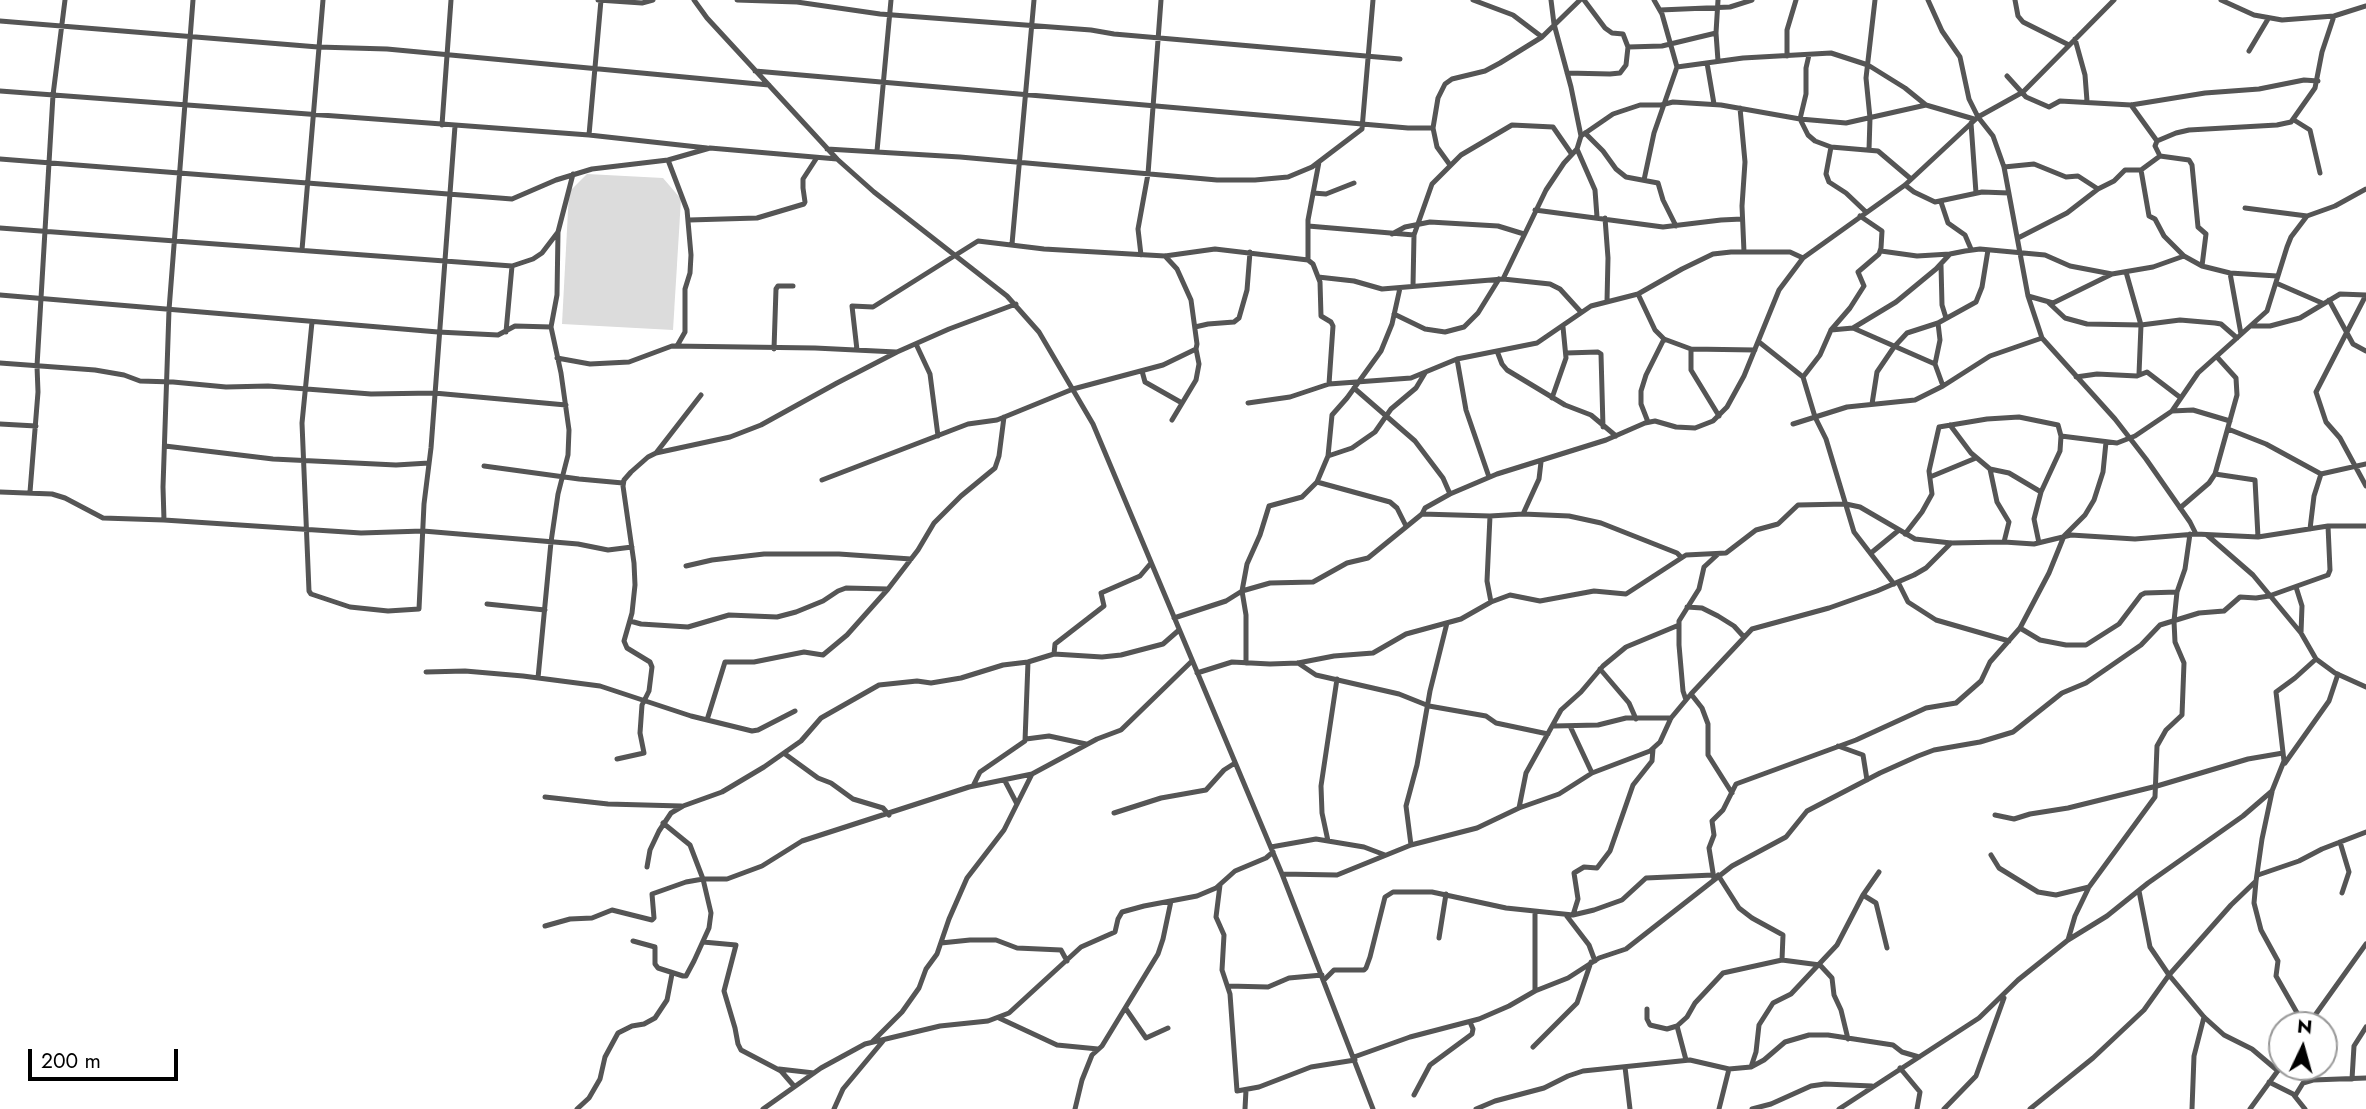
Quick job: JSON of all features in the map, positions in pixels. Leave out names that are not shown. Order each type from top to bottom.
[{"type":"street","points":[[30,492],[38,392],[37,366],[53,95],[65,0]]},
{"type":"street","points":[[164,520],[169,310],[194,0]]},
{"type":"street","points":[[302,250],[323,0]]},
{"type":"street","points":[[442,125],[451,0]]},
{"type":"street","points":[[589,135],[600,0],[642,3],[653,0]]},
{"type":"street","points":[[694,0],[707,18],[837,159],[874,192],[1016,304],[1039,332],[1093,424],[1272,849],[1373,1109]]},
{"type":"street","points":[[737,0],[797,2],[890,15],[1160,36],[1400,59]]},
{"type":"street","points":[[877,151],[891,0]]},
{"type":"street","points":[[1013,244],[1034,0]]},
{"type":"street","points":[[1141,255],[1138,229],[1148,174],[1160,36],[1160,0]]},
{"type":"street","points":[[827,149],[1217,180],[1288,177],[1312,167],[1359,133],[1364,123],[1373,0]]},
{"type":"street","points":[[1472,0],[1513,15],[1542,37]]},
{"type":"street","points":[[1551,0],[1554,24],[1583,134],[1603,151],[1616,169],[1626,177],[1658,183],[1676,226]]},
{"type":"street","points":[[1450,165],[1437,147],[1433,128],[1438,98],[1445,84],[1452,79],[1485,71],[1542,37],[1582,0],[1605,28],[1612,33],[1623,34],[1628,47],[1626,65],[1620,73],[1567,73]]},
{"type":"street","points":[[1644,180],[1654,133],[1677,67],[1660,10],[1654,0]]},
{"type":"street","points":[[1718,0],[1718,61]]},
{"type":"street","points":[[1787,56],[1787,30],[1796,0]]},
{"type":"street","points":[[1869,150],[1870,118],[1866,88],[1875,0]]},
{"type":"street","points":[[1928,0],[1942,31],[1960,57],[1974,120],[1976,193]]},
{"type":"street","points":[[2015,0],[2018,16],[2023,22],[2069,45]]},
{"type":"street","points":[[1174,618],[1270,583],[1313,582],[1347,563],[1372,556],[1422,514],[1425,508],[1489,477],[1541,462],[1648,422],[1695,428],[1713,421],[1727,407],[1744,376],[1779,290],[1804,258],[1905,185],[1974,120],[2023,92],[2114,0]]},
{"type":"street","points":[[2221,0],[2268,19],[2334,16],[2366,6]]},
{"type":"street","points":[[1660,10],[1719,8],[1749,1]]},
{"type":"street","points":[[2157,141],[2189,130],[2277,125],[2294,120],[2318,81],[2322,52],[2334,16]]},
{"type":"street","points":[[2249,51],[2268,19]]},
{"type":"street","points":[[0,21],[318,47],[387,49],[769,85]]},
{"type":"street","points":[[1628,47],[1670,43],[1716,33]]},
{"type":"street","points":[[2075,39],[2085,75],[2087,102]]},
{"type":"street","points":[[1677,67],[1707,62],[1831,53],[1868,65],[1926,105],[1974,120],[1993,136],[2004,167],[2028,296],[2042,338],[2115,419],[2180,508],[2193,534],[2177,592],[2174,621],[2175,642],[2184,663],[2183,712],[2180,719],[2166,730],[2157,747],[2155,797],[2089,887],[2075,916],[2068,940]]},
{"type":"street","points":[[1809,55],[1806,94],[1800,119],[1808,135],[1831,147],[1882,153],[1911,179]]},
{"type":"street","points":[[1707,62],[1714,104]]},
{"type":"street","points":[[755,71],[1433,128]]},
{"type":"street","points":[[2007,76],[2026,97],[2044,106],[2052,106],[2060,101],[2131,105],[2205,93],[2259,89],[2304,80],[2318,81]]},
{"type":"street","points":[[0,91],[589,135],[837,159]]},
{"type":"street","points":[[1394,314],[1425,329],[1445,332],[1464,327],[1478,313],[1501,279],[1550,181],[1574,151],[1583,134],[1605,118],[1640,105],[1673,102],[1714,104],[1800,119],[1846,123],[1926,105]]},
{"type":"street","points":[[2131,105],[2157,141]]},
{"type":"street","points":[[1740,108],[1745,162],[1742,219],[1744,252]]},
{"type":"street","points":[[2294,120],[2310,130],[2320,173]]},
{"type":"street","points":[[1413,286],[1414,235],[1432,184],[1461,155],[1513,125],[1553,127],[1574,151],[1595,190],[1597,217]]},
{"type":"street","points":[[312,322],[302,423],[310,593],[343,605],[388,611],[419,608],[455,126]]},
{"type":"street","points":[[2157,141],[2155,146],[2160,156]]},
{"type":"street","points":[[1831,147],[1826,174],[1829,182],[1846,193],[1866,212]]},
{"type":"street","points":[[0,159],[512,199],[592,169],[668,160],[710,148]]},
{"type":"street","points":[[2018,238],[2067,213],[2098,189],[2114,181],[2122,171],[2141,170],[2160,156],[2189,160],[2192,165],[2198,227],[2206,234],[2202,266]]},
{"type":"street","points":[[689,220],[757,218],[804,204],[803,178],[816,159]]},
{"type":"street","points":[[668,160],[685,202],[689,220],[691,266],[685,289],[685,332],[691,346]]},
{"type":"street","points":[[1308,260],[1308,226],[1319,162]]},
{"type":"street","points":[[2004,167],[2034,164],[2066,177],[2078,176],[2098,189]]},
{"type":"street","points":[[2141,170],[2147,212],[2155,219],[2164,236],[2184,256],[2202,266],[2276,280],[2326,302],[2353,344],[2366,351]]},
{"type":"street","points":[[538,678],[551,542],[568,454],[566,405],[551,327],[557,295],[558,232],[573,174]]},
{"type":"street","points":[[1313,193],[1326,194],[1354,183]]},
{"type":"street","points":[[1905,185],[1920,195],[1941,202],[1976,193],[2009,194]]},
{"type":"street","points":[[2245,208],[2306,216],[2334,206],[2366,188]]},
{"type":"street","points":[[1941,202],[1948,223],[1965,235],[1971,249]]},
{"type":"street","points":[[1535,210],[1658,227],[1742,219]]},
{"type":"street","points":[[1803,377],[1819,355],[1830,330],[1850,308],[1864,286],[1858,272],[1881,251],[1882,230],[1860,216]]},
{"type":"street","points":[[2061,436],[2118,443],[2130,439],[2172,411],[2198,373],[2267,311],[2291,237],[2306,216]]},
{"type":"street","points":[[1605,218],[1607,302]]},
{"type":"street","points":[[1392,234],[1418,223],[1498,226],[1524,234]]},
{"type":"street","points":[[1308,226],[1414,235]]},
{"type":"street","points":[[0,228],[512,265],[533,260],[558,232]]},
{"type":"street","points":[[857,350],[852,306],[873,307],[978,242],[1165,256],[1215,249],[1308,260],[1313,264],[1321,289],[1321,316],[1333,326],[1329,384]]},
{"type":"street","points":[[1881,251],[1917,256],[1950,254],[1971,249],[2020,251],[2045,255],[2070,266],[2112,275]]},
{"type":"street","points":[[1872,404],[1877,372],[1894,346],[1907,333],[1938,323],[1970,307],[1980,296],[1988,250]]},
{"type":"street","points":[[1248,402],[1290,397],[1329,384],[1401,380],[1457,359],[1537,343],[1563,327],[1580,311],[1638,294],[1713,254],[1790,252],[1804,258]]},
{"type":"street","points":[[1195,327],[1234,322],[1239,318],[1247,290],[1250,253]]},
{"type":"street","points":[[1830,330],[1853,328],[1896,302],[1941,265],[1950,254]]},
{"type":"street","points":[[1165,256],[1177,269],[1189,293],[1198,344],[1196,349],[1199,372],[1172,420]]},
{"type":"street","points":[[2049,303],[2112,275],[2153,267],[2184,256]]},
{"type":"street","points":[[506,332],[512,265]]},
{"type":"street","points":[[1941,265],[1942,305],[1946,318]]},
{"type":"street","points":[[2126,272],[2141,325],[2139,374]]},
{"type":"street","points":[[2230,273],[2239,336]]},
{"type":"street","points":[[1318,278],[1354,281],[1382,289],[1501,279],[1555,286],[1580,311]]},
{"type":"street","points":[[774,349],[776,289],[778,286],[793,286]]},
{"type":"street","points":[[1246,663],[1246,615],[1242,591],[1247,564],[1269,506],[1301,497],[1317,482],[1328,456],[1332,415],[1381,351],[1400,288]]},
{"type":"street","points":[[1638,294],[1648,316],[1664,339],[1691,349],[1755,350]]},
{"type":"street","points":[[2252,326],[2270,327],[2300,318],[2340,294],[2366,295],[2316,392],[2326,422],[2340,438],[2366,486]]},
{"type":"street","points":[[0,295],[439,332],[498,335],[515,326],[551,327]]},
{"type":"street","points":[[2028,296],[2049,303],[2066,317],[2087,324],[2141,325],[2180,320],[2221,324],[2239,336]]},
{"type":"street","points":[[617,759],[644,753],[640,733],[652,667],[650,662],[625,645],[635,585],[623,482],[639,463],[656,453],[745,432],[897,352],[1016,304]]},
{"type":"street","points":[[1938,323],[1940,340],[1935,364],[1943,386]]},
{"type":"street","points":[[1552,398],[1566,363],[1563,327]]},
{"type":"street","points":[[1853,328],[1935,364]]},
{"type":"street","points":[[677,346],[685,332]]},
{"type":"street","points":[[1793,424],[1847,407],[1906,403],[1943,386],[1990,356],[2042,338]]},
{"type":"street","points":[[1648,422],[1641,404],[1641,391],[1664,339]]},
{"type":"street","points":[[1759,342],[1803,377],[1815,417],[1826,439],[1854,532],[1896,583],[1908,602],[1936,620],[2008,641]]},
{"type":"street","points":[[916,344],[930,374],[938,436]]},
{"type":"street","points":[[557,358],[590,363],[629,362],[638,361],[661,348],[677,346],[897,352]]},
{"type":"street","points":[[822,480],[968,424],[992,421],[1073,389],[1169,363],[1196,349]]},
{"type":"street","points":[[1691,349],[1691,370],[1719,415]]},
{"type":"street","points":[[1497,351],[1504,368],[1552,398],[1591,415],[1616,436]]},
{"type":"street","points":[[1566,353],[1601,354],[1604,428]]},
{"type":"street","points":[[2180,508],[2215,474],[2237,396],[2238,385],[2232,372],[2217,357]]},
{"type":"street","points":[[1457,359],[1466,410],[1489,477]]},
{"type":"street","points":[[0,363],[95,370],[140,381],[226,387],[268,386],[371,394],[434,393],[566,405]]},
{"type":"street","points":[[1142,370],[1145,382],[1182,403]]},
{"type":"street","points":[[1328,456],[1358,444],[1375,432],[1386,415],[1409,395],[1425,373]]},
{"type":"street","points":[[2076,377],[2097,374],[2137,376],[2150,373],[2180,398]]},
{"type":"street","points":[[1401,380],[1409,395]]},
{"type":"street","points":[[1354,388],[1415,441],[1443,478],[1450,494]]},
{"type":"street","points":[[656,453],[701,395]]},
{"type":"street","points":[[2172,411],[2193,410],[2230,421]]},
{"type":"street","points":[[707,720],[725,662],[754,662],[806,652],[825,655],[868,613],[911,559],[934,523],[995,468],[1004,417]]},
{"type":"street","points":[[1871,553],[1902,532],[1928,503],[1932,494],[1930,463],[1939,427],[2005,417],[2058,425],[2061,436],[2059,455],[2041,492],[2034,523],[2039,543]]},
{"type":"street","points":[[0,424],[36,426]]},
{"type":"street","points":[[1950,425],[1976,458],[1990,469],[2009,473],[2041,492]]},
{"type":"street","points":[[2228,429],[2266,444],[2322,474],[2366,464]]},
{"type":"street","points":[[1782,960],[1783,936],[1740,908],[1715,876],[1709,848],[1714,835],[1712,821],[1723,810],[1738,783],[1769,774],[1856,740],[1926,708],[1961,701],[1980,681],[1990,662],[2020,628],[2049,573],[2064,536],[2085,515],[2094,500],[2103,472],[2106,442]]},
{"type":"street","points":[[165,446],[303,460],[396,465],[429,463]]},
{"type":"street","points":[[1930,477],[1976,458]]},
{"type":"street","points":[[1523,514],[1539,479],[1541,462]]},
{"type":"street","points":[[484,466],[623,482]]},
{"type":"street","points":[[1990,469],[1997,502],[2009,522],[2004,542]]},
{"type":"street","points":[[2215,474],[2255,480],[2259,537]]},
{"type":"street","points":[[2311,529],[2314,496],[2322,474]]},
{"type":"street","points":[[1317,482],[1390,502],[1406,526]]},
{"type":"street","points":[[0,492],[52,494],[103,518],[361,533],[423,531],[551,542],[608,550],[632,547]]},
{"type":"street","points":[[1197,673],[1226,663],[1298,663],[1334,656],[1373,653],[1406,635],[1468,616],[1491,602],[1510,595],[1539,601],[1594,591],[1626,594],[1681,558],[1700,553],[1726,553],[1756,530],[1778,524],[1796,505],[1846,505],[1868,510],[1902,532],[1924,541],[1951,543],[2039,543],[2064,536],[2145,540],[2193,534],[2259,537],[2328,526],[2366,526]]},
{"type":"street","points":[[1422,514],[1569,516],[1601,523],[1681,558]]},
{"type":"street","points":[[1490,516],[1487,582],[1491,602]]},
{"type":"street","points":[[1220,884],[1216,917],[1224,935],[1222,970],[1230,994],[1236,1089],[1240,1092],[1311,1067],[1354,1059],[1410,1037],[1470,1022],[1632,946],[1715,876],[1786,837],[1807,811],[1934,750],[1980,742],[2013,732],[2062,693],[2086,683],[2141,645],[2160,625],[2199,613],[2220,612],[2240,597],[2269,596],[2329,573],[2328,526]]},
{"type":"street","points":[[2206,534],[2253,575],[2301,634],[2316,659],[2338,674],[2366,687]]},
{"type":"street","points":[[1282,874],[1337,875],[1411,845],[1477,828],[1519,808],[1559,794],[1592,773],[1653,749],[1660,742],[1671,718],[1756,627],[1829,608],[1896,583],[1926,568],[1951,543]]},
{"type":"street","points":[[685,566],[775,553],[911,559]]},
{"type":"street","points":[[1717,555],[1704,567],[1701,582],[1679,625],[1683,687],[1702,709],[1708,724],[1708,755],[1732,793]]},
{"type":"street","points":[[1054,654],[1055,644],[1104,606],[1101,593],[1140,576],[1151,563]]},
{"type":"street","points":[[2296,587],[2302,606],[2301,634]]},
{"type":"street","points":[[631,621],[688,627],[729,615],[777,617],[823,601],[846,588],[888,589]]},
{"type":"street","points":[[2020,628],[2040,640],[2057,644],[2086,645],[2119,624],[2141,595],[2177,592]]},
{"type":"street","points":[[487,604],[545,610]]},
{"type":"street","points":[[1687,607],[1702,608],[1718,616],[1734,626],[1744,637]]},
{"type":"street","points":[[1411,845],[1406,806],[1447,623]]},
{"type":"street","points":[[1519,808],[1526,773],[1561,710],[1600,669],[1626,647],[1679,625]]},
{"type":"street","points":[[647,866],[650,850],[671,813],[722,792],[785,754],[801,741],[821,718],[879,685],[917,681],[931,683],[961,678],[1054,654],[1102,657],[1121,655],[1163,644],[1179,630]]},
{"type":"street","points":[[2283,766],[2276,692],[2316,659]]},
{"type":"street","points":[[1026,739],[1028,662]]},
{"type":"street","points":[[545,926],[570,919],[592,918],[612,909],[652,920],[652,894],[679,884],[703,879],[723,880],[744,874],[802,842],[974,786],[1032,774],[1086,744],[1121,730],[1192,662]]},
{"type":"street","points":[[1298,663],[1316,675],[1399,694],[1429,706],[1486,716],[1496,723],[1548,734]]},
{"type":"street","points":[[1600,669],[1629,703],[1636,719]]},
{"type":"street","points":[[426,672],[465,671],[600,687],[707,720],[755,731],[795,711]]},
{"type":"street","points":[[2297,1011],[2276,976],[2278,961],[2261,930],[2254,903],[2257,878],[2272,791],[2283,766],[2329,701],[2338,674]]},
{"type":"street","points":[[1328,841],[1322,813],[1321,786],[1337,679]]},
{"type":"street","points":[[1553,726],[1598,725],[1626,718],[1671,718]]},
{"type":"street","points":[[1570,726],[1592,773]]},
{"type":"street","points":[[974,786],[980,772],[1026,739],[1056,736],[1086,744]]},
{"type":"street","points":[[1838,746],[1863,755],[1867,780]]},
{"type":"street","points":[[1569,915],[1578,899],[1574,873],[1584,867],[1597,868],[1610,851],[1633,785],[1652,761],[1653,749]]},
{"type":"street","points":[[1995,815],[2018,818],[2068,808],[2157,786],[2252,758],[2283,753]]},
{"type":"street","points":[[785,754],[853,799],[883,808],[889,815]]},
{"type":"street","points":[[1114,813],[1161,799],[1206,790],[1224,770],[1235,763]]},
{"type":"street","points":[[872,1042],[902,1012],[919,988],[924,972],[937,954],[967,878],[998,840],[1032,774]]},
{"type":"street","points":[[1005,781],[1017,804]]},
{"type":"street","points":[[1839,1109],[1979,1018],[2018,980],[2068,940],[2107,916],[2243,816],[2272,791]]},
{"type":"street","points":[[545,797],[608,804],[683,806]]},
{"type":"street","points":[[632,941],[655,947],[656,967],[672,974],[686,976],[711,920],[703,879],[690,845],[663,823]]},
{"type":"street","points":[[2034,1108],[2144,1010],[2169,975],[2257,878],[2366,832]]},
{"type":"street","points":[[763,1109],[814,1073],[854,1049],[872,1042],[940,1026],[999,1018],[1016,1008],[1082,947],[1115,932],[1122,912],[1197,896],[1220,884],[1234,872],[1266,858],[1272,849],[1317,839],[1364,847],[1385,855]]},
{"type":"street","points":[[2340,842],[2348,872],[2342,893]]},
{"type":"street","points":[[1991,855],[1999,868],[2038,892],[2056,895],[2089,887]]},
{"type":"street","points":[[1751,1067],[1756,1052],[1759,1025],[1773,1003],[1791,994],[1837,945],[1863,895],[1879,872]]},
{"type":"street","points":[[1228,986],[1268,987],[1289,978],[1323,977],[1334,970],[1364,970],[1370,957],[1385,897],[1389,893],[1432,892],[1535,912],[1569,915],[1622,900],[1646,878],[1715,876]]},
{"type":"street","points":[[2139,891],[2150,947],[2169,975],[2204,1017],[2224,1035],[2252,1049],[2268,1063]]},
{"type":"street","points":[[1439,938],[1446,894]]},
{"type":"street","points":[[1863,895],[1875,902],[1887,948]]},
{"type":"street","points":[[1075,1109],[1085,1070],[1092,1055],[1126,1009],[1161,948],[1171,901]]},
{"type":"street","points":[[1535,912],[1535,991]]},
{"type":"street","points":[[1533,1046],[1577,1003],[1593,962],[1589,945],[1569,915]]},
{"type":"street","points":[[941,943],[996,940],[1017,948],[1061,950],[1067,961]]},
{"type":"street","points":[[703,942],[736,945],[724,992],[738,1044],[741,1050],[786,1075],[794,1086]]},
{"type":"street","points":[[2316,1011],[2366,944]]},
{"type":"street","points":[[1647,1009],[1650,1025],[1667,1029],[1677,1026],[1688,1017],[1695,1003],[1721,975],[1782,960],[1820,965],[1832,978],[1833,995],[1841,1010],[1848,1039]]},
{"type":"street","points":[[577,1109],[589,1098],[600,1079],[605,1058],[618,1033],[655,1018],[667,998],[672,974]]},
{"type":"street","points":[[1944,1109],[1976,1076],[2005,995]]},
{"type":"street","points":[[1126,1009],[1146,1038],[1168,1028]]},
{"type":"street","points":[[2192,1109],[2194,1056],[2204,1017]]},
{"type":"street","points":[[999,1018],[1057,1045],[1099,1049]]},
{"type":"street","points":[[1414,1095],[1430,1065],[1472,1034],[1470,1022]]},
{"type":"street","points":[[1677,1026],[1686,1060]]},
{"type":"street","points":[[2352,1079],[2354,1046],[2366,1027]]},
{"type":"street","points":[[1476,1109],[1544,1088],[1574,1073],[1686,1060],[1729,1069],[1751,1067],[1794,1038],[1828,1035],[1893,1045],[1902,1052],[1919,1057]]},
{"type":"street","points":[[834,1109],[843,1089],[884,1039]]},
{"type":"street","points":[[1902,1052],[1902,1067],[1920,1092],[1917,1109]]},
{"type":"street","points":[[1625,1067],[1630,1109]]},
{"type":"street","points":[[776,1068],[814,1073]]},
{"type":"street","points":[[1719,1109],[1729,1069]]},
{"type":"street","points":[[2338,1079],[2366,1078]]},
{"type":"street","points":[[2295,1096],[2303,1083],[2310,1081]]},
{"type":"street","points":[[2250,1109],[2269,1082],[2295,1096],[2305,1109]]},
{"type":"street","points":[[1752,1109],[1771,1104],[1811,1086],[1872,1086]]},
{"type":"street","points":[[1245,1109],[1247,1090]]},
{"type":"shaded area","points":[[587,174],[663,178],[681,199],[673,330],[562,324],[569,192]]}]
